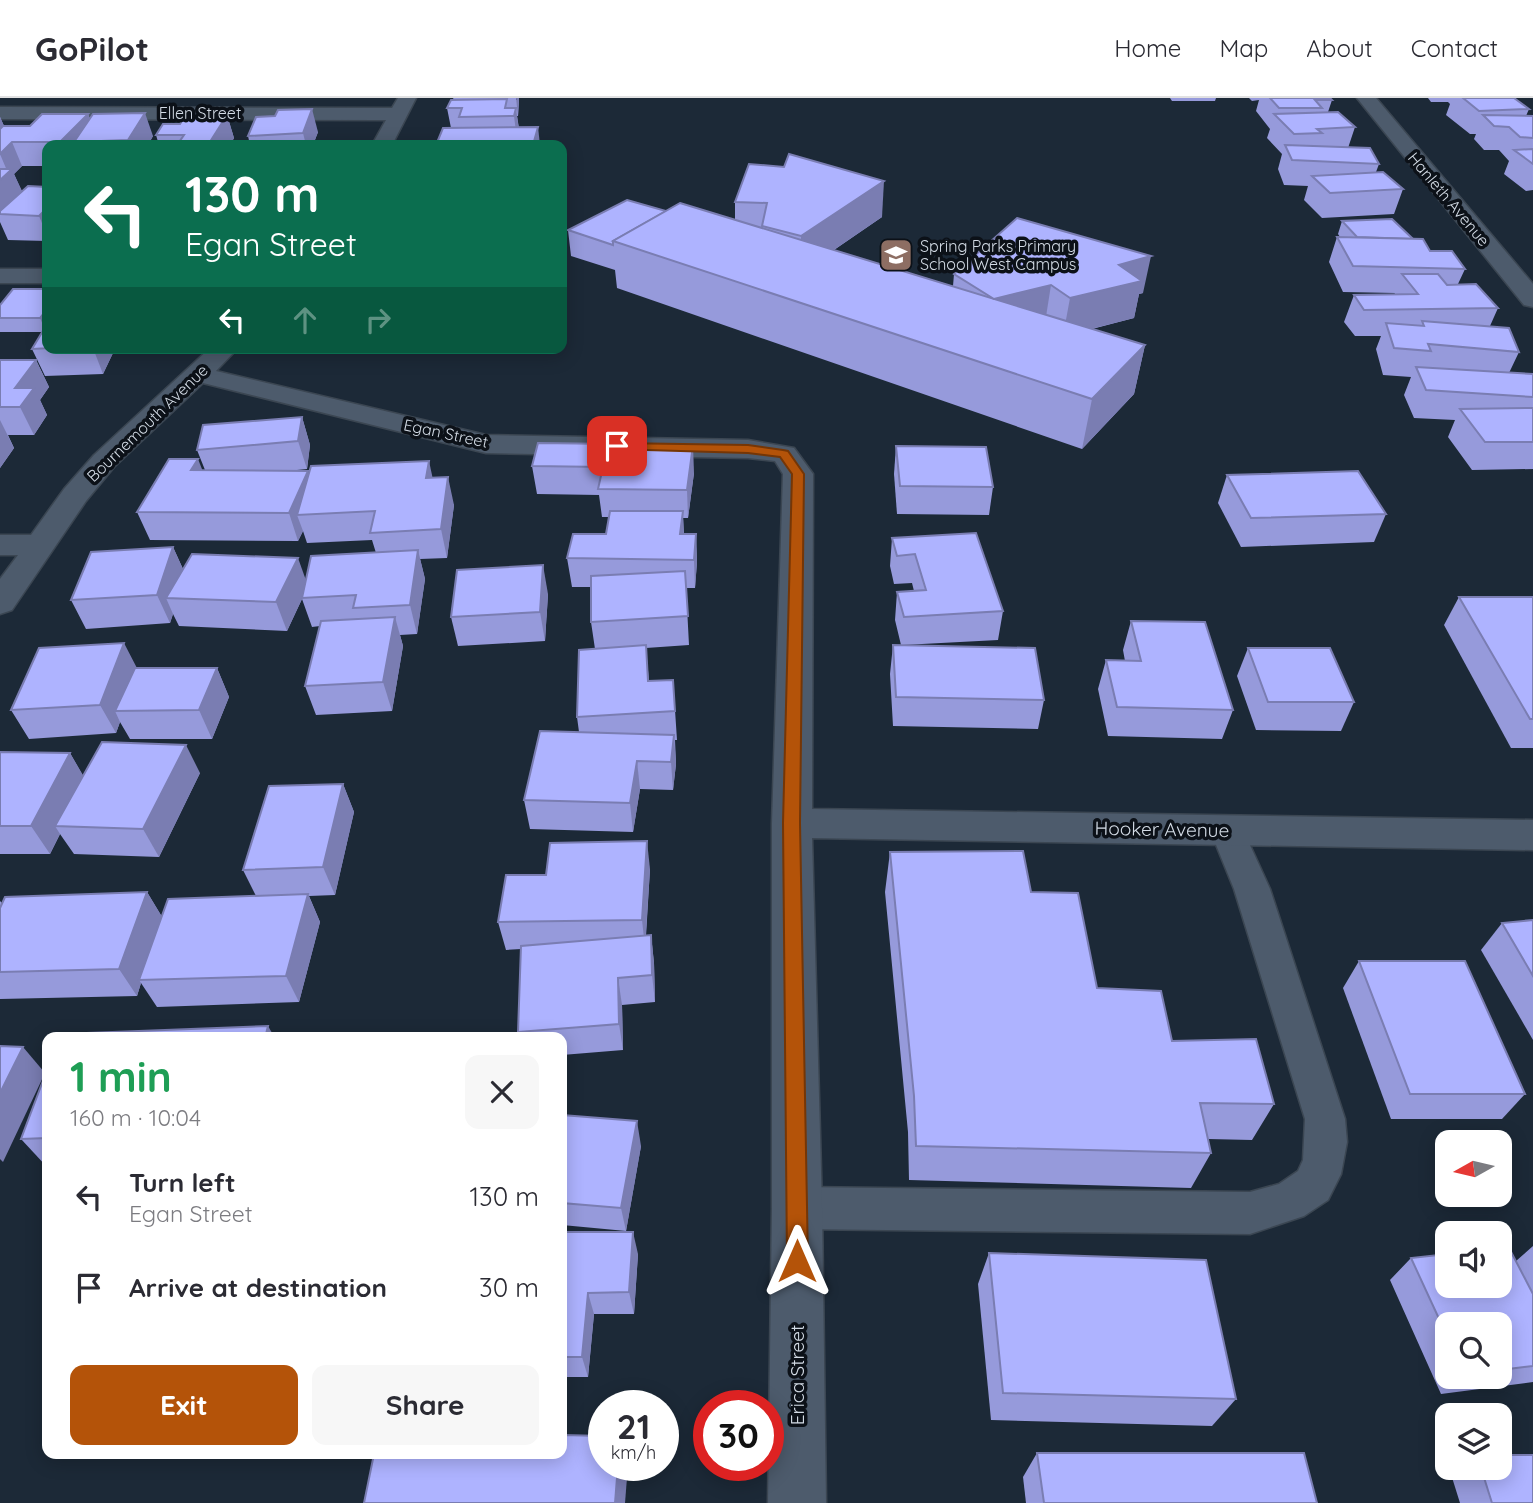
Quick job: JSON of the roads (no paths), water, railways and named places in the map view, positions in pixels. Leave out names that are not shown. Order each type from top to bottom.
[{"type":"street","name":"Hanleth Avenue","points":[[1366,98],[1533,300]]},
{"type":"street","name":"Ellen Street","points":[[0,113],[404,106]]},
{"type":"street","points":[[385,140],[404,106]]},
{"type":"street","points":[[0,276],[42,276]]},
{"type":"street","name":"Bournemouth Avenue","points":[[0,603],[39,545],[104,461],[219,354]]},
{"type":"street","name":"Egan Street","points":[[197,374],[486,444],[748,449],[783,454]]},
{"type":"street","name":"Erica Street","points":[[783,454],[798,474],[792,823],[797,1208],[797,1503]]},
{"type":"street","points":[[0,545],[39,545]]},
{"type":"street","name":"Hooker Avenue","points":[[792,823],[1533,835]]},
{"type":"lane","points":[[797,1208],[1250,1213],[1278,1207],[1310,1191],[1323,1171],[1327,1152],[1325,1119],[1252,889],[1227,830]]},
{"type":"place","name":"Spring Parks Primary School West Campus","points":[[896,255]]}]
